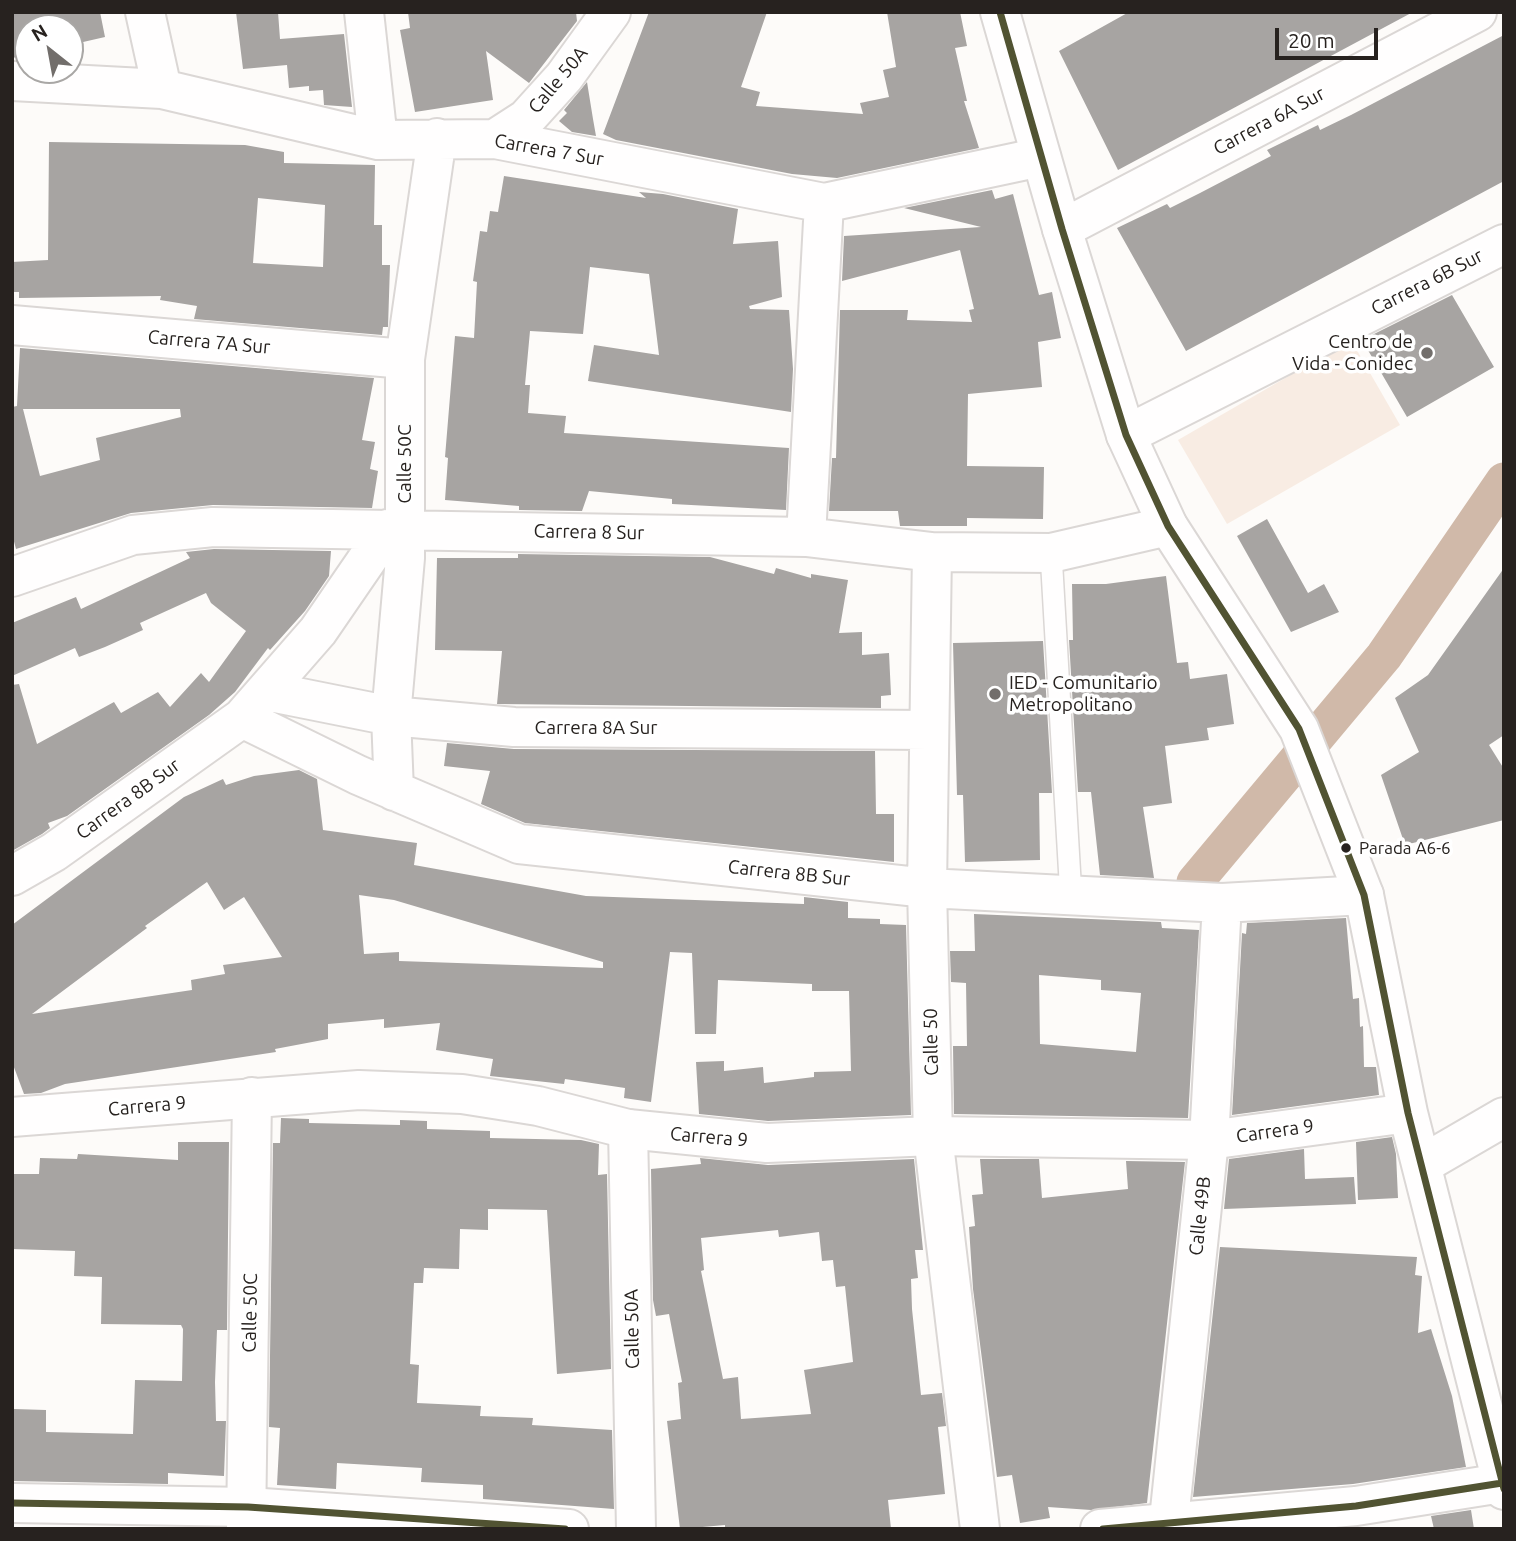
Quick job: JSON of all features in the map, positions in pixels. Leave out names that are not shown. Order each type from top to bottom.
[{"type":"street","points":[[145,12],[162,89]]},
{"type":"street","points":[[364,12],[378,140]]},
{"type":"street","name":"Calle 50A","points":[[495,139],[526,119],[564,76],[611,12]]},
{"type":"street","points":[[1001,12],[1062,229],[1126,435],[1168,526],[1299,729],[1364,895],[1409,1113],[1503,1486],[1359,1518],[1100,1529]]},
{"type":"street","name":"Carrera 6A Sur","points":[[1062,229],[1477,12]]},
{"type":"street","name":"Carrera 7 Sur","points":[[12,81],[162,89],[378,140],[495,139],[824,203],[1041,157]]},
{"type":"street","name":"Calle 50C","points":[[394,791],[391,716],[405,558],[396,529],[405,359],[437,138]]},
{"type":"street","points":[[806,537],[824,203]]},
{"type":"street","name":"Carrera 6B Sur","points":[[1126,435],[1504,244]]},
{"type":"street","name":"Carrera 7A Sur","points":[[12,325],[405,359]]},
{"type":"street","name":"Carrera 8 Sur","points":[[12,577],[133,535],[213,527],[806,537],[932,552],[1051,553],[1168,526]]},
{"type":"street","name":"Carrera 8B Sur","points":[[12,876],[54,852],[254,704],[318,631],[396,529]]},
{"type":"street","name":"Calle 50","points":[[932,552],[927,888],[933,1136],[980,1529]]},
{"type":"street","name":"Carrera 8B Sur","points":[[254,704],[394,791],[519,844],[927,888],[1070,897],[1222,903],[1364,895]]},
{"type":"street","name":"Carrera 8A Sur","points":[[254,704],[514,727],[929,730]]},
{"type":"street","name":"Calle 49B","points":[[1167,1526],[1209,1140],[1222,903]]},
{"type":"street","name":"Carrera 9","points":[[12,1117],[359,1090],[462,1094],[538,1106],[628,1129],[767,1143],[933,1136],[1209,1140],[1409,1113]]},
{"type":"street","name":"Calle 50C","points":[[247,1518],[252,1097]]},
{"type":"street","points":[[1423,1164],[1504,1118]]},
{"type":"street","name":"Calle 50A","points":[[628,1129],[636,1529]]},
{"type":"street","points":[[12,1503],[247,1518],[569,1529]]},
{"type":"lane","points":[[1051,553],[1070,897]]},
{"type":"shaded area","points":[[1351,340],[1400,425],[1227,524],[1178,440]]},
{"type":"building","points":[[12,12],[100,12],[105,37],[84,42],[84,14],[14,14],[12,58]]},
{"type":"building","points":[[236,12],[278,12],[280,39],[344,34],[352,107],[324,105],[323,90],[309,91],[309,86],[289,88],[287,65],[243,69]]},
{"type":"building","points":[[408,12],[576,12],[577,21],[529,83],[486,51],[493,100],[415,112],[400,30],[410,28]]},
{"type":"building","points":[[649,12],[767,12],[741,87],[760,92],[756,106],[863,114],[860,103],[889,97],[883,70],[896,67],[887,12],[960,12],[967,46],[955,48],[967,101],[964,101],[979,148],[837,178],[792,174],[616,140],[603,134]]},
{"type":"building","points":[[1129,12],[1413,12],[1118,170],[1059,51]]},
{"type":"building","points":[[1504,35],[1504,181],[1186,351],[1117,228],[1167,204],[1170,208],[1271,156],[1267,150],[1318,125],[1320,130],[1351,115]]},
{"type":"building","points":[[587,82],[596,136],[572,132],[559,121],[567,113],[564,110]]},
{"type":"building","points":[[49,142],[245,145],[284,152],[284,163],[375,165],[374,225],[382,225],[382,265],[390,265],[388,327],[383,327],[382,335],[194,319],[197,306],[160,300],[161,296],[19,298],[19,292],[12,292],[12,262],[48,260]],"holes":[[[258,198],[325,205],[323,267],[253,263]]]},
{"type":"building","points":[[504,176],[646,198],[639,192],[663,194],[738,209],[733,244],[778,241],[782,297],[749,306],[750,309],[789,310],[793,369],[791,412],[588,381],[594,345],[659,355],[649,274],[590,267],[583,334],[530,331],[525,385],[530,385],[528,413],[566,416],[564,433],[789,448],[786,510],[672,504],[672,499],[589,491],[582,511],[519,510],[519,506],[445,500],[448,458],[445,457],[455,336],[474,338],[477,282],[473,281],[480,231],[487,232],[490,211],[498,212]]},
{"type":"building","points":[[992,190],[995,199],[1013,194],[1039,295],[1052,292],[1061,338],[1038,342],[1042,387],[968,394],[967,466],[1044,467],[1043,519],[967,518],[967,526],[900,526],[898,511],[829,511],[832,458],[836,458],[840,310],[908,310],[907,320],[972,322],[969,310],[974,309],[960,250],[842,281],[844,236],[981,227],[904,208]]},
{"type":"building","name":"Centro de Vida - Conidec","points":[[1452,295],[1494,367],[1407,417],[1362,340]]},
{"type":"building","points":[[20,348],[374,378],[362,440],[375,442],[370,469],[378,471],[372,508],[213,505],[131,513],[16,549],[12,534],[12,407],[17,406]],"holes":[[[23,409],[180,409],[181,417],[96,438],[100,460],[40,476]]]},
{"type":"building","points":[[1267,519],[1308,593],[1324,584],[1339,612],[1291,632],[1237,536]]},
{"type":"building","points":[[214,549],[331,551],[329,576],[305,611],[270,650],[268,648],[235,692],[209,715],[67,816],[48,823],[50,828],[42,834],[12,851],[12,685],[19,684],[37,744],[114,702],[121,713],[158,692],[170,707],[201,673],[209,682],[246,631],[211,603],[206,593],[140,623],[143,630],[105,647],[79,657],[75,648],[12,676],[12,623],[76,597],[81,609],[190,558],[186,552]]},
{"type":"building","points":[[518,554],[710,557],[774,574],[776,568],[811,578],[811,574],[848,580],[839,633],[862,632],[862,655],[889,653],[891,695],[881,696],[881,708],[497,704],[502,651],[435,650],[437,558],[518,558]]},
{"type":"building","points":[[1504,568],[1504,735],[1489,745],[1504,769],[1504,820],[1405,845],[1381,775],[1419,752],[1395,698],[1428,675]]},
{"type":"building","points":[[1166,576],[1177,663],[1188,662],[1190,679],[1227,674],[1234,724],[1207,728],[1209,740],[1165,746],[1172,803],[1143,807],[1154,878],[1100,875],[1091,792],[1078,792],[1069,640],[1073,640],[1072,584],[1106,584]]},
{"type":"building","points":[[1043,641],[1052,793],[1039,793],[1040,860],[965,862],[963,795],[957,795],[953,643]]},
{"type":"building","points":[[447,743],[514,749],[875,751],[876,814],[894,814],[894,862],[525,823],[481,804],[490,771],[444,766]]},
{"type":"building","points":[[299,770],[317,779],[323,830],[417,843],[414,865],[586,896],[804,904],[804,897],[848,902],[848,918],[880,919],[880,924],[906,925],[911,1115],[768,1121],[699,1114],[696,1062],[724,1061],[724,1071],[763,1067],[764,1083],[814,1077],[814,1072],[851,1071],[849,991],[812,991],[812,984],[718,980],[716,1034],[695,1034],[692,953],[670,952],[651,1102],[624,1098],[625,1088],[565,1079],[564,1084],[490,1076],[493,1059],[436,1050],[440,1023],[384,1028],[384,1019],[328,1024],[328,1039],[275,1049],[276,1052],[65,1084],[41,1093],[24,1094],[12,1062],[12,925],[184,797],[223,779],[226,785],[254,776]],"holes":[[[207,882],[224,910],[244,897],[282,957],[223,965],[225,974],[191,980],[192,990],[32,1014],[147,928],[145,926]],[[359,895],[394,900],[603,962],[603,968],[399,961],[399,952],[364,954]]]},
{"type":"building","points":[[974,914],[1161,922],[1162,928],[1199,930],[1188,1118],[954,1114],[953,1046],[967,1046],[966,983],[951,982],[950,951],[975,951]],"holes":[[[1039,975],[1101,980],[1101,990],[1141,993],[1136,1052],[1040,1044]]]},
{"type":"building","points":[[1346,918],[1353,999],[1359,998],[1360,1027],[1363,1026],[1364,1067],[1376,1067],[1379,1095],[1232,1115],[1242,933],[1246,934],[1247,923]]},
{"type":"building","points":[[281,1118],[309,1119],[309,1123],[400,1125],[400,1120],[427,1121],[427,1129],[490,1131],[490,1138],[581,1140],[599,1144],[598,1175],[607,1174],[611,1369],[557,1374],[547,1210],[488,1209],[488,1230],[460,1229],[459,1269],[424,1268],[423,1283],[414,1283],[410,1364],[419,1365],[417,1403],[481,1406],[480,1416],[533,1418],[532,1425],[612,1430],[614,1509],[483,1499],[483,1485],[421,1482],[422,1468],[337,1463],[336,1489],[277,1485],[280,1428],[269,1427],[273,1143],[280,1143]]},
{"type":"building","points":[[1392,1137],[1396,1154],[1398,1198],[1358,1200],[1356,1142]]},
{"type":"building","points":[[178,1142],[229,1142],[227,1330],[217,1330],[215,1382],[216,1421],[226,1421],[224,1476],[168,1473],[168,1484],[12,1481],[14,1409],[46,1410],[46,1432],[133,1434],[135,1380],[182,1381],[183,1329],[181,1325],[101,1324],[102,1277],[74,1276],[75,1251],[12,1249],[12,1174],[39,1174],[40,1158],[77,1159],[78,1154],[178,1160]]},
{"type":"building","points":[[1304,1149],[1305,1179],[1354,1177],[1356,1204],[1224,1209],[1229,1159]]},
{"type":"building","points":[[700,1158],[768,1165],[914,1159],[923,1250],[915,1250],[918,1278],[911,1279],[912,1309],[921,1395],[942,1393],[946,1426],[938,1427],[945,1494],[888,1500],[891,1529],[725,1529],[725,1525],[680,1529],[667,1421],[681,1419],[678,1383],[682,1382],[669,1314],[656,1316],[653,1300],[651,1169],[701,1164]],"holes":[[[778,1230],[779,1237],[819,1232],[822,1261],[833,1260],[836,1287],[845,1286],[853,1362],[804,1370],[811,1414],[741,1419],[738,1377],[723,1379],[701,1271],[704,1270],[701,1238]]]},
{"type":"building","points":[[980,1159],[1039,1159],[1042,1198],[1128,1189],[1126,1161],[1185,1162],[1147,1503],[1091,1510],[1048,1507],[1050,1518],[1020,1523],[1012,1475],[997,1477],[973,1289],[969,1227],[975,1226],[972,1195],[983,1194]]},
{"type":"building","points":[[1220,1247],[1417,1257],[1415,1275],[1422,1276],[1418,1333],[1431,1329],[1452,1396],[1466,1467],[1353,1484],[1193,1497]]},
{"type":"building","points":[[1471,1510],[1474,1529],[1434,1529],[1431,1516]]},
{"type":"waterway","points":[[1195,882],[1384,656],[1504,481]]},
{"type":"transit line","points":[[1000,12],[1062,229],[1126,435],[1168,526],[1299,729],[1364,895],[1408,1113],[1504,1489]]},
{"type":"transit line","points":[[1103,1529],[1356,1506],[1502,1483]]},
{"type":"transit line","points":[[12,1503],[248,1507],[565,1529]]},
{"type":"place","name":"Centro de Vida - Conidec","points":[[1427,353]]},
{"type":"place","name":"IED - Comunitario Metropolitano","points":[[995,694]]},
{"type":"place","name":"Parada A6-6","points":[[1346,848]]}]
